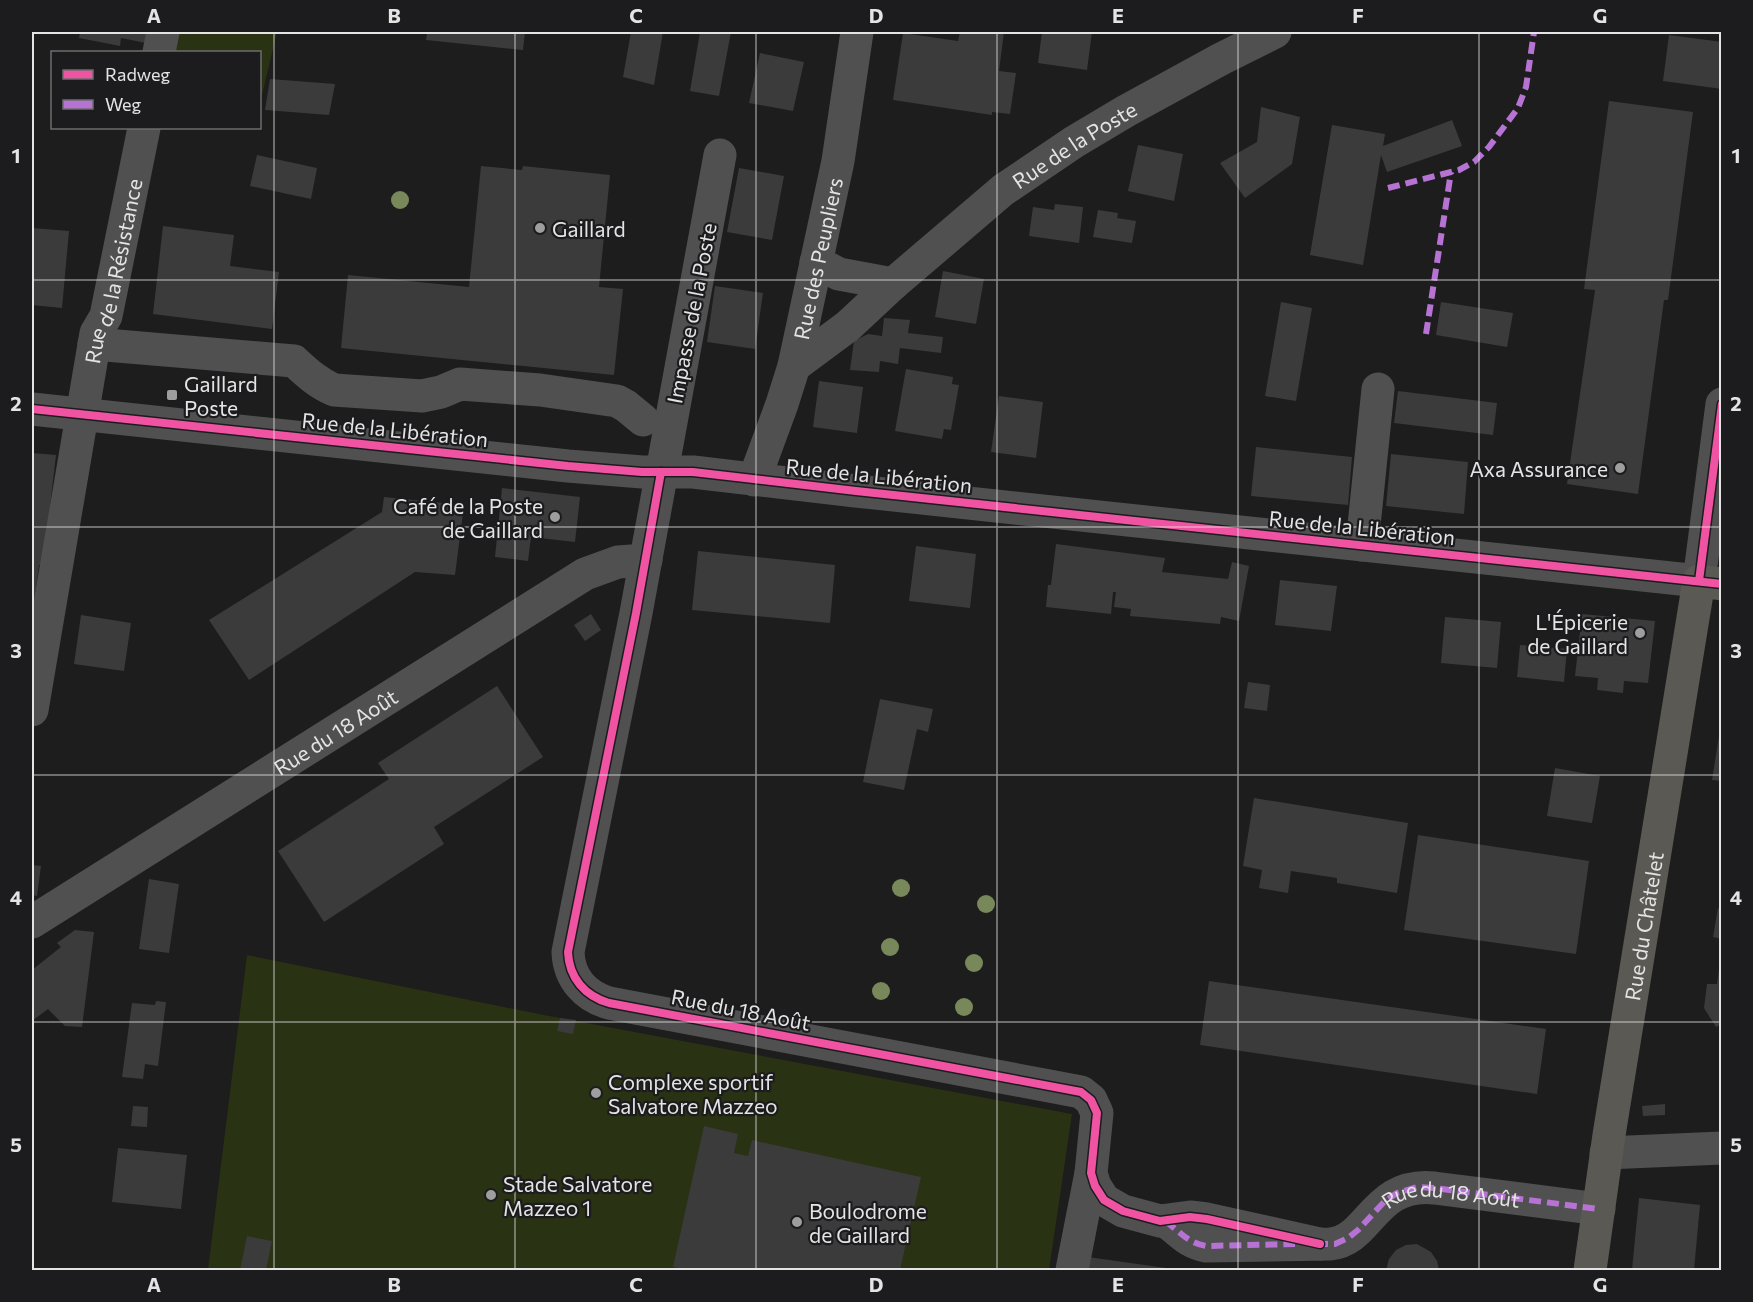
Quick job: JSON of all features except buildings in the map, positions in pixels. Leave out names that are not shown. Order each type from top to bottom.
[{"type":"main road","name":"Rue du Châtelet","points":[[1590,1270],[1606,1153],[1710,582]]},
{"type":"street","points":[[159,51],[164,32]]},
{"type":"street","name":"Rue des Peupliers","points":[[754,480],[794,366],[838,161],[857,32]]},
{"type":"street","name":"Rue de la Poste","points":[[794,366],[848,326],[893,284],[1003,190],[1222,45],[1275,32]]},
{"type":"street","name":"Rue de la Résistance","points":[[32,711],[96,333],[106,316],[144,129]]},
{"type":"street","name":"Impasse de la Poste","points":[[661,472],[720,155]]},
{"type":"street","points":[[816,262],[839,274],[893,284]]},
{"type":"street","points":[[94,344],[294,361],[310,376],[334,390],[422,396],[441,392],[459,384],[540,390],[608,399],[626,406],[643,420]]},
{"type":"street","points":[[1362,545],[1378,389]]},
{"type":"street","points":[[1710,582],[1722,404]]},
{"type":"street","name":"Rue de la Libération","points":[[32,409],[568,466],[642,472],[693,472],[1710,582]]},
{"type":"street","name":"Rue du 18 Août","points":[[661,472],[636,613],[567,952],[570,969],[578,984],[592,996],[609,1003],[1081,1092],[1091,1100],[1097,1113],[1092,1173],[1097,1191],[1108,1203],[1139,1216],[1165,1221],[1190,1217],[1207,1219],[1320,1244],[1335,1244],[1358,1230],[1391,1196],[1417,1187],[1599,1209]]},
{"type":"street","name":"Rue du 18 Août","points":[[32,922],[585,574],[618,562],[646,560]]},
{"type":"street","points":[[1606,1153],[1722,1148]]},
{"type":"street","points":[[1072,1270],[1092,1173]]},
{"type":"green space","points":[[175,32],[277,32],[262,95],[261,51],[171,51]]},
{"type":"green space","name":"Complexe sportif Salvatore Mazzeo","points":[[247,955],[544,1015],[1072,1114],[1049,1270],[208,1270]]},
{"type":"marked path","points":[[1388,188],[1459,170],[1474,162],[1489,147],[1518,108],[1526,87],[1534,32]]},
{"type":"marked path","points":[[1426,334],[1451,172]]},
{"type":"marked path","points":[[1316,1244],[1335,1244],[1348,1238],[1385,1201],[1397,1193],[1417,1187],[1599,1209]]},
{"type":"marked path","points":[[1165,1221],[1188,1239],[1206,1246],[1295,1244]]},
{"type":"cycle path","points":[[1699,581],[1722,404]]},
{"type":"cycle path","points":[[32,409],[568,466],[642,472],[693,472],[1722,584]]},
{"type":"cycle path","points":[[661,472],[636,613],[568,952],[571,970],[580,985],[593,996],[609,1003],[1081,1092],[1091,1100],[1097,1113],[1091,1173],[1095,1186],[1104,1200],[1123,1211],[1160,1221],[1190,1217],[1207,1219],[1320,1244]]},
{"type":"place","name":"Gaillard","points":[[540,228]]},
{"type":"place","name":"Gaillard Poste","points":[[172,395]]},
{"type":"place","name":"Axa Assurance","points":[[1620,468]]},
{"type":"place","name":"Café de la Poste de Gaillard","points":[[555,517]]},
{"type":"place","name":"L'Épicerie de Gaillard","points":[[1640,633]]},
{"type":"place","name":"Complexe sportif Salvatore Mazzeo","points":[[596,1093]]},
{"type":"place","name":"Stade Salvatore Mazzeo 1","points":[[491,1195]]},
{"type":"place","name":"Boulodrome de Gaillard","points":[[797,1222]]}]
